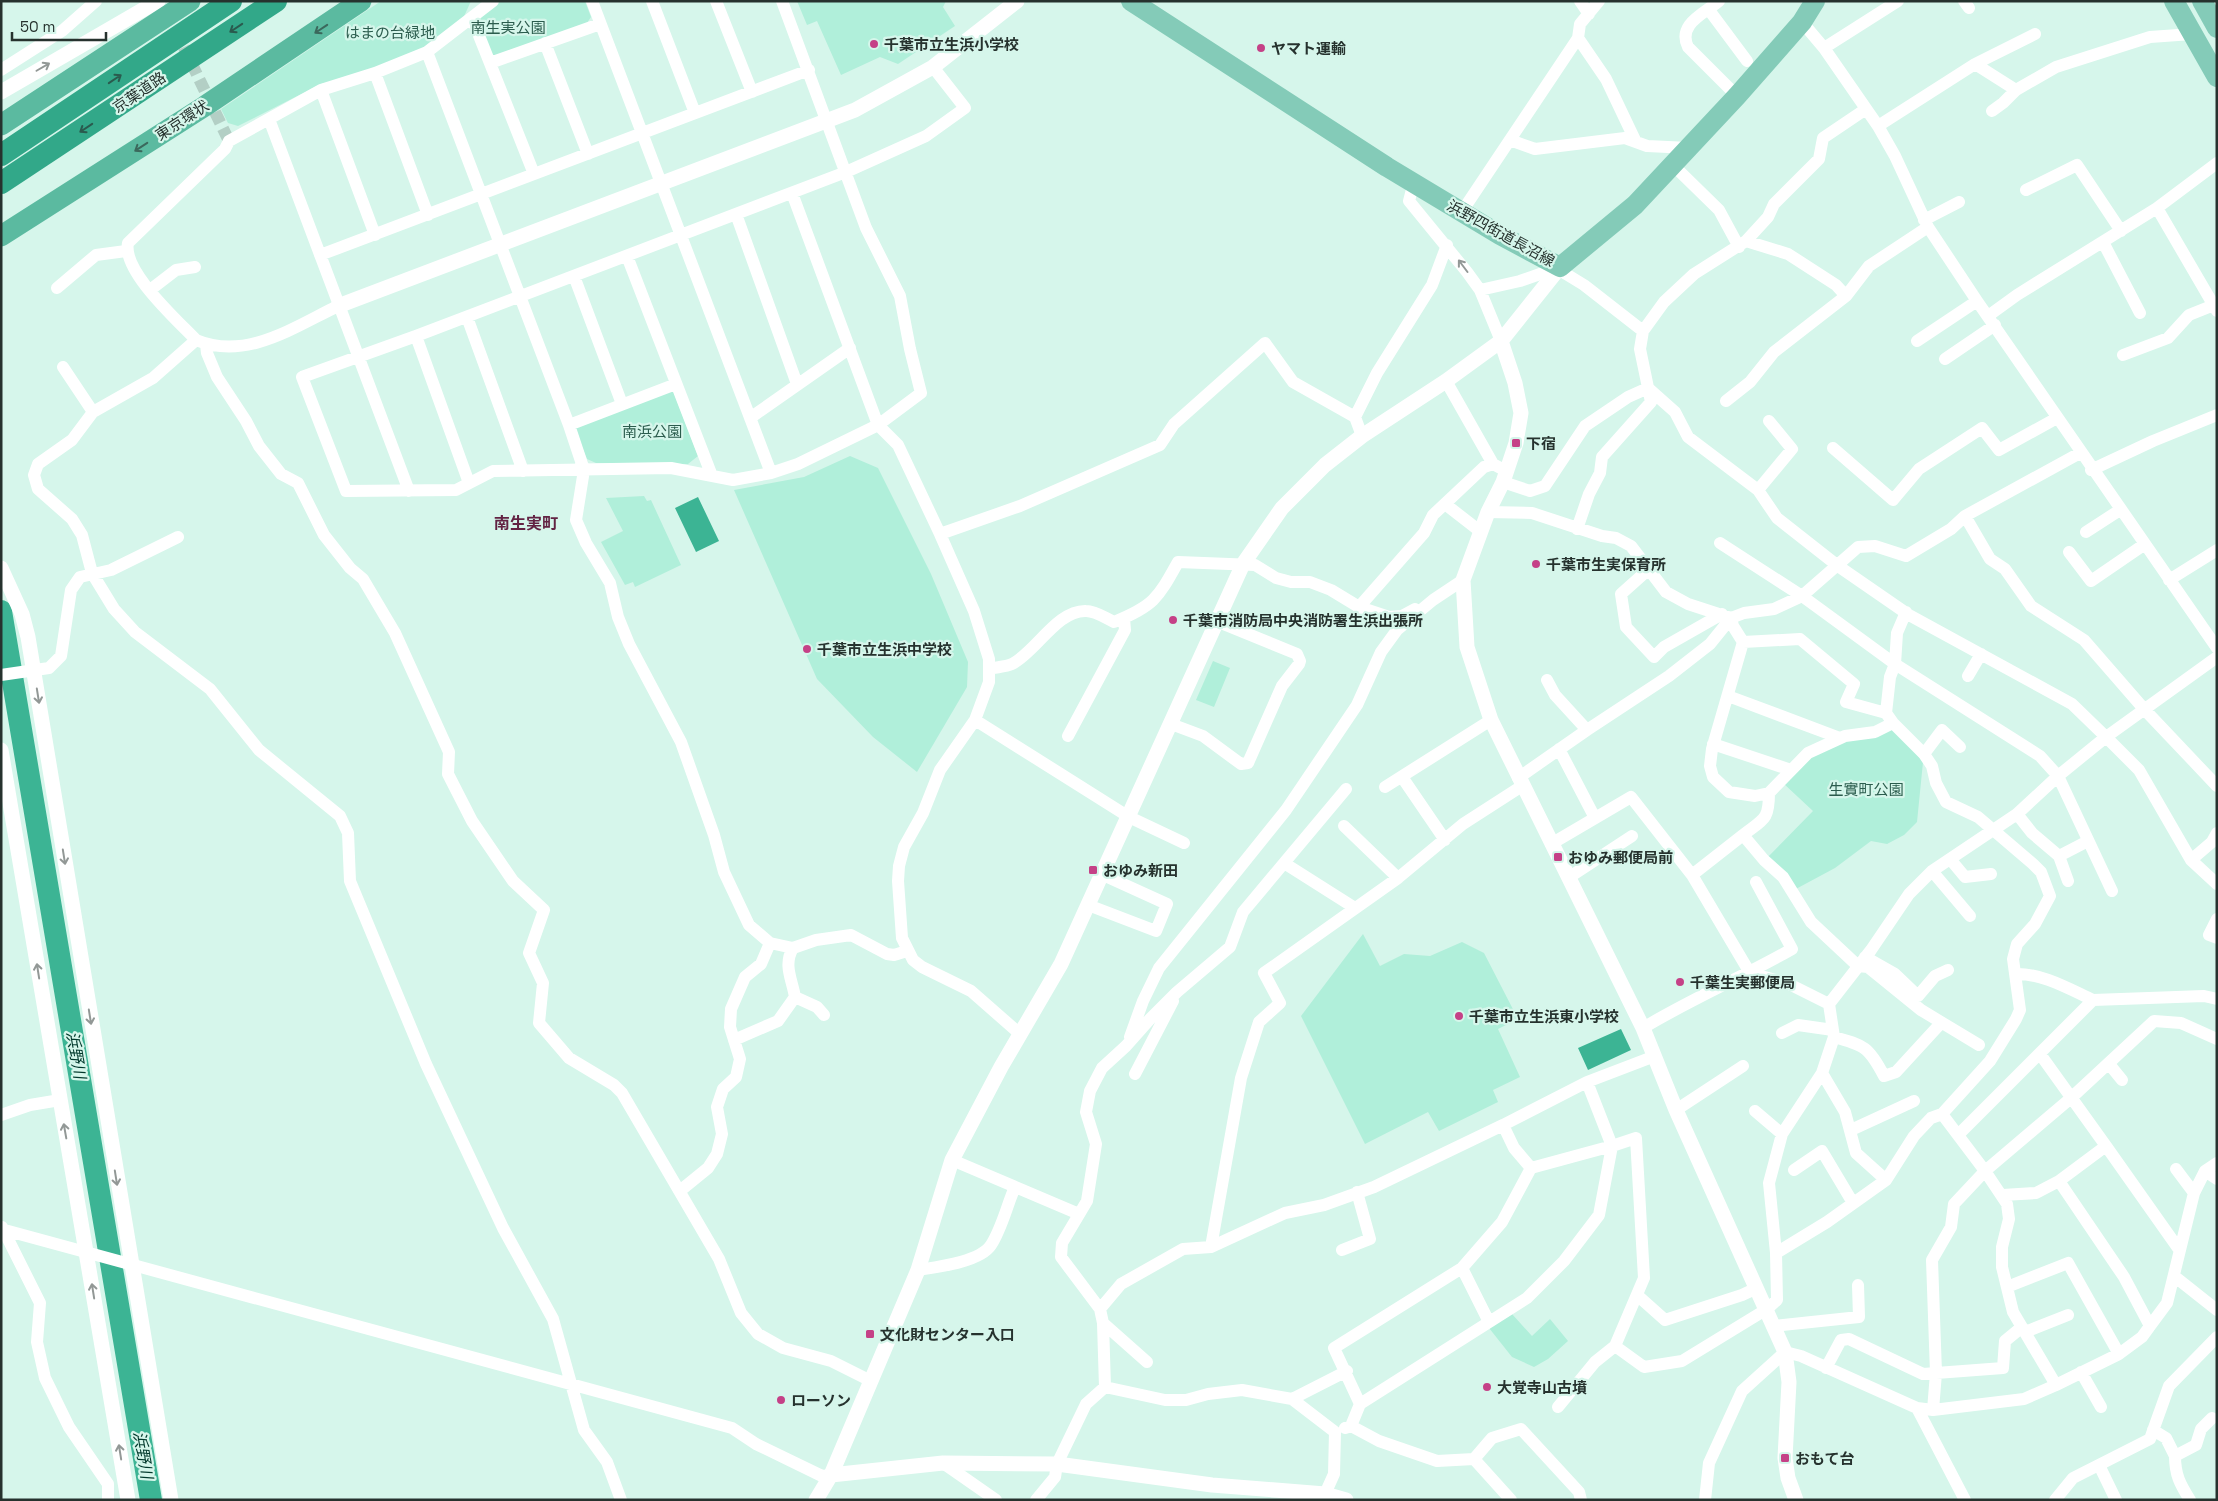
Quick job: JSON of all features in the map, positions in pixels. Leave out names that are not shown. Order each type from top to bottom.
[{"type":"highway","points":[[1,125],[190,1]]},
{"type":"highway","name":"京葉道路","points":[[1,154],[231,1]]},
{"type":"highway","name":"京葉道路","points":[[1,183],[276,1]]},
{"type":"highway","name":"東京環状","points":[[1,236],[205,106],[361,1]]},
{"type":"main road","name":"浜野四街道長沼線","points":[[1131,1],[1461,213],[1560,266],[1635,205],[1674,166],[1802,22],[1815,1]]},
{"type":"main road","points":[[2174,1],[2217,77]]},
{"type":"main road","points":[[2202,1],[2217,28]]},
{"type":"street","points":[[1,92],[158,1]]},
{"type":"street","points":[[493,1],[427,52],[375,73],[321,90],[229,141],[225,149],[128,243],[126,251],[150,290],[201,342],[217,377],[246,421],[259,446],[281,474],[298,483],[324,534],[350,568],[363,579],[395,633],[449,752],[448,774],[472,821],[513,881],[544,910],[529,953],[543,983],[539,1023],[569,1058],[614,1085],[622,1093],[681,1190],[719,1259],[741,1313],[758,1334],[783,1348],[831,1361],[871,1382]]},
{"type":"street","points":[[592,1],[771,473]]},
{"type":"street","points":[[652,1],[695,113]]},
{"type":"street","points":[[716,1],[752,92]]},
{"type":"street","points":[[782,1],[828,121],[846,172],[866,228],[900,296],[910,350],[921,393],[878,425],[798,464],[771,473],[733,480],[671,468],[524,470],[493,471],[456,490],[346,491],[302,377],[467,317],[680,234],[792,193],[846,172],[926,136],[965,108],[932,67]]},
{"type":"street","points":[[621,1500],[607,1462],[584,1430],[553,1318],[503,1228],[426,1064],[350,881],[348,833],[340,816],[260,750],[210,689],[135,632],[114,610],[92,573],[82,535],[72,519],[38,489],[34,475],[38,464],[72,440],[93,412],[139,388],[201,342],[241,347],[256,345],[338,306],[828,121],[871,102],[932,67],[1018,1]]},
{"type":"street","points":[[1580,1],[1588,14]]},
{"type":"street","points":[[1461,213],[1578,38],[1580,24],[1599,1]]},
{"type":"street","points":[[1719,1],[1691,22],[1684,38],[1688,47],[1737,96]]},
{"type":"street","points":[[1824,48],[1898,1]]},
{"type":"street","points":[[1,70],[62,31],[90,4]]},
{"type":"street","points":[[1708,10],[1747,61]]},
{"type":"street","points":[[472,18],[534,174]]},
{"type":"street","points":[[1802,22],[1824,48],[1878,126],[1895,156],[1926,224],[1976,301],[1992,321],[2091,470],[2217,648]]},
{"type":"street","points":[[490,63],[600,24]]},
{"type":"street","points":[[1878,126],[1975,64],[2035,34]]},
{"type":"street","points":[[1992,110],[2003,104],[2016,90],[2056,66],[2150,37],[2192,34]]},
{"type":"street","points":[[1578,38],[1606,79],[1635,140]]},
{"type":"street","points":[[545,43],[588,154]]},
{"type":"street","points":[[427,52],[569,425],[584,470],[576,520],[586,543],[610,583],[618,617],[629,644],[681,742],[714,835],[724,872],[749,925],[770,942],[793,948],[816,940],[851,934],[887,954],[894,955],[907,951]]},
{"type":"street","points":[[1975,64],[2016,90]]},
{"type":"street","points":[[320,255],[809,70]]},
{"type":"street","points":[[375,73],[428,214]]},
{"type":"street","points":[[321,90],[375,234]]},
{"type":"street","points":[[1577,529],[1589,494],[1600,474],[1602,457],[1651,402],[1640,349],[1643,331],[1664,302],[1694,274],[1743,244],[1768,217],[1774,204],[1819,159],[1823,138],[1866,110]]},
{"type":"street","points":[[268,119],[338,306],[360,356],[409,491]]},
{"type":"street","points":[[1510,140],[1535,149],[1626,138],[1646,146],[1689,148]]},
{"type":"street","points":[[1945,359],[1992,321],[2017,295],[2157,208],[2217,163]]},
{"type":"street","points":[[2026,190],[2077,165],[2121,231]]},
{"type":"street","points":[[1674,166],[1719,210],[1743,244],[1788,254],[1836,285],[1846,296]]},
{"type":"street","points":[[1414,182],[1409,201],[1480,290],[1501,341],[1515,383],[1520,414],[1516,443],[1501,472],[1463,580],[1467,647],[1491,720],[1643,1028],[1676,1110],[1767,1308],[1785,1352],[1789,1382],[1785,1458],[1788,1478],[1796,1500]]},
{"type":"street","points":[[792,193],[878,425],[898,445],[974,612],[989,659],[989,682],[974,720],[940,770],[923,813],[904,847],[898,881],[902,938],[907,951],[922,967],[971,991],[1020,1034]]},
{"type":"street","points":[[1726,401],[1750,382],[1774,352],[1846,296],[1869,266],[1959,202]]},
{"type":"street","points":[[2123,355],[2168,338],[2189,315],[2216,308],[2157,208]]},
{"type":"street","points":[[736,214],[797,384]]},
{"type":"street","points":[[2104,242],[2140,313]]},
{"type":"street","points":[[1355,417],[1377,373],[1432,285],[1446,245]]},
{"type":"street","points":[[57,288],[96,255],[126,251]]},
{"type":"street","points":[[627,256],[712,476]]},
{"type":"street","points":[[1560,266],[1566,274],[1584,285],[1643,331]]},
{"type":"street","points":[[1480,290],[1520,282],[1560,266]]},
{"type":"street","points":[[816,1500],[831,1475],[918,1270],[952,1160],[1020,1034],[1061,964],[1243,564],[1282,508],[1325,465],[1362,436],[1446,381],[1501,341],[1560,266]]},
{"type":"street","points":[[150,290],[176,270],[195,267]]},
{"type":"street","points":[[574,276],[622,404]]},
{"type":"street","points":[[1917,341],[1976,301]]},
{"type":"street","points":[[467,317],[524,470]]},
{"type":"street","points":[[416,336],[469,483]]},
{"type":"street","points":[[940,534],[1020,506],[1160,445],[1174,424],[1265,343],[1294,382],[1355,417],[1362,436]]},
{"type":"street","points":[[750,418],[850,348]]},
{"type":"street","points":[[63,367],[93,412]]},
{"type":"street","points":[[1446,381],[1501,472]]},
{"type":"street","points":[[569,425],[676,384]]},
{"type":"street","points":[[1359,607],[1424,533],[1433,515],[1484,467],[1501,472],[1530,491],[1545,486],[1585,426],[1628,397],[1648,388]]},
{"type":"street","points":[[1648,388],[1675,412],[1688,437],[1758,490],[1778,518],[1838,566],[1906,612],[2072,704],[2139,770],[2191,860],[2217,884]]},
{"type":"street","points":[[2091,470],[2153,441],[2217,415]]},
{"type":"street","points":[[1833,448],[1893,500],[1919,468],[1982,428],[1999,450],[2057,418]]},
{"type":"street","points":[[1758,490],[1792,449],[1769,420]]},
{"type":"street","points":[[1648,569],[1621,594],[1626,627],[1654,657],[1664,647],[1727,616],[1774,609],[1802,596],[1858,547],[1876,546],[1906,556],[1950,529],[1965,516],[2080,453]]},
{"type":"street","points":[[1445,504],[1481,532]]},
{"type":"street","points":[[2086,532],[2120,510]]},
{"type":"street","points":[[1488,512],[1532,513],[1577,529],[1616,538],[1630,546],[1666,592],[1688,604],[1727,616],[1743,642],[1713,744],[1710,766],[1713,777],[1729,792],[1755,796],[1769,793],[1808,753],[1840,738],[1875,732],[1890,718],[1890,677],[1895,664],[1896,634],[1906,612]]},
{"type":"street","points":[[1965,516],[1990,558],[2005,569],[2031,606],[2084,640],[2144,709],[2217,786]]},
{"type":"street","points":[[1,675],[49,668],[61,656],[71,590],[80,577],[111,570],[178,537]]},
{"type":"street","points":[[1720,543],[1802,596],[1895,664],[2040,756],[2058,776],[2112,891]]},
{"type":"street","points":[[2069,552],[2091,581],[2145,544]]},
{"type":"street","points":[[2169,580],[2217,550]]},
{"type":"street","points":[[989,669],[1010,665],[1022,657],[1063,618],[1076,612],[1086,611],[1114,622],[1140,612],[1162,591],[1178,562],[1255,566],[1276,578],[1292,582],[1310,582],[1331,590],[1359,607],[1389,617],[1402,616],[1433,600]]},
{"type":"street","points":[[1,568],[22,614],[34,671],[130,1263],[171,1500]]},
{"type":"street","points":[[1126,1046],[1143,1001],[1159,968],[1286,810],[1357,705],[1381,652],[1397,630],[1433,600],[1463,580]]},
{"type":"street","points":[[1211,1247],[1241,1078],[1259,1022],[1280,1003],[1264,973],[1398,878],[1559,749],[1669,676],[1710,644],[1727,616]]},
{"type":"street","points":[[1068,736],[1125,630],[1124,618]]},
{"type":"street","points":[[1171,724],[1203,736],[1241,764],[1248,763],[1282,686],[1299,664],[1300,661],[1297,654],[1216,620]]},
{"type":"street","points":[[1743,642],[1800,639],[1854,684],[1846,702],[1890,718],[1924,754],[1932,766],[1936,783],[1946,802],[1978,817],[2041,872],[2050,896],[2035,924],[2017,944],[2014,959],[2020,1010],[2016,1020],[1990,1061],[1942,1114],[1931,1118],[1914,1136],[1886,1180],[1776,1253]]},
{"type":"street","points":[[1968,676],[1981,654]]},
{"type":"street","points":[[1615,1346],[1644,1367],[1682,1361],[1767,1308],[1776,1300],[1776,1253],[1769,1183],[1782,1134],[1822,1073],[1833,1034],[1828,1004],[1862,961],[1909,894],[1932,871],[2017,814],[2058,776],[2106,737],[2217,656]]},
{"type":"street","points":[[1547,680],[1556,696],[1587,730]]},
{"type":"street","points":[[1728,696],[1840,738]]},
{"type":"street","points":[[974,720],[1129,817],[1184,843]]},
{"type":"street","points":[[1385,787],[1491,720]]},
{"type":"street","points":[[1924,754],[1942,730],[1960,747]]},
{"type":"street","points":[[1713,744],[1791,770]]},
{"type":"street","points":[[1559,749],[1594,818]]},
{"type":"street","points":[[1,750],[128,1500]]},
{"type":"street","points":[[1402,777],[1444,840]]},
{"type":"street","points":[[1036,1500],[1054,1477],[1057,1464],[1086,1404],[1105,1387],[1104,1323],[1100,1309],[1061,1257],[1062,1243],[1087,1201],[1096,1144],[1086,1112],[1090,1091],[1102,1068],[1126,1046],[1150,1018],[1230,947],[1243,912],[1346,789]]},
{"type":"street","points":[[1692,875],[1744,835],[1769,812],[1769,793]]},
{"type":"street","points":[[1551,844],[1631,796],[1692,875],[1750,973],[1787,982],[1828,1004]]},
{"type":"street","points":[[2017,814],[2032,833],[2060,856],[2068,880]]},
{"type":"street","points":[[1344,826],[1398,878]]},
{"type":"street","points":[[2191,860],[2212,842],[2217,833]]},
{"type":"street","points":[[1744,835],[1764,860],[1783,877],[1811,922],[1921,1010],[1979,1045]]},
{"type":"street","points":[[1568,878],[1632,836]]},
{"type":"street","points":[[2060,856],[2088,840]]},
{"type":"street","points":[[1950,859],[1965,877],[1991,874]]},
{"type":"street","points":[[1284,863],[1355,908]]},
{"type":"street","points":[[1932,871],[1970,916]]},
{"type":"street","points":[[1088,904],[1156,932],[1167,904],[1101,874]]},
{"type":"street","points":[[1643,1028],[1688,1001],[1750,973],[1792,949],[1756,882]]},
{"type":"street","points":[[2217,919],[2209,935],[2217,938]]},
{"type":"street","points":[[681,1190],[708,1168],[717,1154],[722,1134],[717,1107],[723,1090],[736,1077],[740,1060],[730,1027],[731,1009],[746,977],[760,964],[770,942]]},
{"type":"street","points":[[793,948],[788,957],[788,972],[795,997],[817,1007],[824,1014]]},
{"type":"street","points":[[1862,961],[1894,974],[1918,996],[1935,976],[1948,970]]},
{"type":"street","points":[[2015,974],[2035,976],[2093,1000],[2204,996],[2217,998]]},
{"type":"street","points":[[1135,1074],[1178,992]]},
{"type":"street","points":[[734,1040],[778,1020],[795,997]]},
{"type":"street","points":[[1958,1135],[2093,1000]]},
{"type":"street","points":[[1933,1410],[1936,1374],[1932,1260],[1951,1227],[1954,1204],[1985,1171],[2071,1098],[2154,1021],[2181,1023],[2217,1039]]},
{"type":"street","points":[[1782,1033],[1798,1025],[1833,1034],[1861,1045],[1876,1061],[1884,1076],[1896,1072],[1941,1023]]},
{"type":"street","points":[[2040,1054],[2178,1248]]},
{"type":"street","points":[[1100,1309],[1121,1284],[1184,1249],[1211,1247],[1285,1213],[1324,1206],[1374,1186],[1503,1125],[1587,1082],[1655,1056]]},
{"type":"street","points":[[2109,1064],[2122,1080]]},
{"type":"street","points":[[1676,1110],[1743,1066]]},
{"type":"street","points":[[1822,1073],[1838,1098],[1851,1130],[1856,1153],[1886,1180]]},
{"type":"street","points":[[1335,1432],[1351,1426],[1360,1404],[1527,1298],[1564,1260],[1599,1215],[1612,1146],[1587,1082]]},
{"type":"street","points":[[1,1115],[12,1109],[60,1100]]},
{"type":"street","points":[[1851,1130],[1914,1101]]},
{"type":"street","points":[[1755,1111],[1782,1134]]},
{"type":"street","points":[[1942,1114],[2003,1195],[2010,1219],[2002,1247],[2002,1267],[2013,1312],[2056,1385]]},
{"type":"street","points":[[1503,1125],[1514,1148],[1531,1168]]},
{"type":"street","points":[[1360,1404],[1347,1371],[1334,1348],[1462,1268],[1502,1222],[1531,1168],[1636,1138],[1644,1278],[1615,1346],[1595,1362],[1558,1407]]},
{"type":"street","points":[[2003,1195],[2036,1193],[2059,1181],[2106,1146]]},
{"type":"street","points":[[1794,1170],[1822,1151],[1853,1203]]},
{"type":"street","points":[[952,1160],[1079,1214]]},
{"type":"street","points":[[1785,1352],[1801,1356],[1918,1408],[1933,1410],[2024,1399],[2056,1385],[2118,1354],[2142,1338],[2166,1303],[2174,1276],[2178,1248],[2194,1193],[2205,1171],[2217,1162]]},
{"type":"street","points":[[2176,1169],[2194,1193]]},
{"type":"street","points":[[2205,1171],[2217,1179]]},
{"type":"street","points":[[2059,1181],[2124,1277],[2150,1326]]},
{"type":"street","points":[[918,1270],[959,1262],[982,1253],[990,1246],[1015,1187]]},
{"type":"street","points":[[1342,1250],[1370,1239],[1357,1192]]},
{"type":"street","points":[[2,1228],[732,1428],[756,1444],[822,1476],[943,1463],[1057,1464],[1212,1486],[1346,1500]]},
{"type":"street","points":[[2,1228],[40,1303],[37,1342],[45,1378],[69,1427],[108,1484],[108,1500]]},
{"type":"street","points":[[2007,1287],[2068,1262],[2118,1354]]},
{"type":"street","points":[[1462,1268],[1489,1322]]},
{"type":"street","points":[[2174,1276],[2217,1310]]},
{"type":"street","points":[[1774,1326],[1860,1317],[1858,1285]]},
{"type":"street","points":[[1637,1295],[1665,1320],[1742,1296],[1757,1288]]},
{"type":"street","points":[[1826,1368],[1841,1340],[1849,1339],[1923,1374],[2003,1368],[2005,1341],[2024,1329],[2068,1315]]},
{"type":"street","points":[[1104,1323],[1147,1362]]},
{"type":"street","points":[[2055,1500],[2073,1478],[2150,1439],[2169,1386],[2215,1342]]},
{"type":"street","points":[[1705,1500],[1709,1463],[1742,1391],[1785,1352]]},
{"type":"street","points":[[1292,1399],[1347,1371]]},
{"type":"street","points":[[2080,1372],[2101,1407]]},
{"type":"street","points":[[1105,1387],[1165,1400],[1186,1400],[1208,1394],[1242,1390],[1292,1399],[1335,1432]]},
{"type":"street","points":[[1918,1408],[1965,1500]]},
{"type":"street","points":[[2175,1456],[2196,1445],[2201,1429],[2212,1418]]},
{"type":"street","points":[[1351,1426],[1378,1441],[1437,1461],[1474,1459],[1492,1438],[1521,1429],[1579,1492],[1581,1500]]},
{"type":"street","points":[[2153,1430],[2166,1438],[2175,1456],[2175,1472],[2179,1484],[2190,1500]]},
{"type":"street","points":[[1318,1497],[1334,1474],[1335,1432]]},
{"type":"street","points":[[1474,1459],[1512,1500]]},
{"type":"street","points":[[943,1463],[996,1500]]},
{"type":"street","points":[[2099,1465],[2116,1500]]},
{"type":"green space","name":"はまの台緑地","points":[[381,1],[471,1],[461,23],[426,49],[374,71],[321,84],[238,126],[228,123],[221,109]]},
{"type":"green space","name":"南生実公園","points":[[498,1],[585,1],[591,17],[587,23],[499,57],[492,55],[479,25],[481,15]]},
{"type":"green space","points":[[797,1],[946,1],[943,7],[955,26],[898,64],[880,57],[841,75],[817,21],[807,25]]},
{"type":"green space","name":"南浜公園","points":[[672,388],[698,456],[688,464],[596,463],[587,459],[573,425]]},
{"type":"green space","points":[[850,456],[878,468],[931,574],[968,662],[967,687],[917,772],[873,737],[817,679],[734,490],[804,477]]},
{"type":"green space","points":[[644,496],[647,501],[651,500],[681,565],[635,587],[633,582],[625,585],[601,542],[623,531],[606,498]]},
{"type":"green space","points":[[1213,661],[1230,668],[1214,707],[1196,700]]},
{"type":"green space","name":"生實町公園","points":[[1893,726],[1923,762],[1917,822],[1904,835],[1887,844],[1871,841],[1835,868],[1794,890],[1766,859],[1813,811],[1783,783],[1810,757],[1830,745]]},
{"type":"green space","points":[[1363,934],[1380,966],[1404,954],[1430,956],[1462,942],[1484,953],[1518,1019],[1498,1029],[1520,1077],[1493,1090],[1498,1102],[1439,1131],[1428,1112],[1365,1144],[1301,1016]]},
{"type":"green space","points":[[1512,1314],[1532,1336],[1550,1319],[1568,1341],[1548,1359],[1534,1367],[1512,1357],[1489,1328]]},
{"type":"shaded area","points":[[698,497],[719,541],[696,552],[675,508]]},
{"type":"shaded area","points":[[1621,1029],[1631,1050],[1588,1070],[1578,1048]]},
{"type":"waterway","name":"浜野川","points":[[1,611],[151,1500]]},
{"type":"tunnel","points":[[176,31],[229,141]]},
{"type":"place","name":"千葉市立生浜小学校","points":[[874,44]]},
{"type":"place","name":"ヤマト運輸","points":[[1261,48]]},
{"type":"place","name":"下宿","points":[[1516,443]]},
{"type":"place","name":"千葉市生実保育所","points":[[1536,564]]},
{"type":"place","name":"千葉市消防局中央消防署生浜出張所","points":[[1173,620]]},
{"type":"place","name":"千葉市立生浜中学校","points":[[807,649]]},
{"type":"place","name":"おゆみ郵便局前","points":[[1558,857]]},
{"type":"place","name":"おゆみ新田","points":[[1093,870]]},
{"type":"place","name":"千葉生実郵便局","points":[[1680,982]]},
{"type":"place","name":"千葉市立生浜東小学校","points":[[1459,1016]]},
{"type":"place","name":"文化財センター入口","points":[[870,1334]]},
{"type":"place","name":"大覚寺山古墳","points":[[1487,1387]]},
{"type":"place","name":"ローソン","points":[[781,1400]]},
{"type":"place","name":"おもて台","points":[[1785,1458]]},
{"type":"district","name":"南生実町","points":[[526,523]]}]
